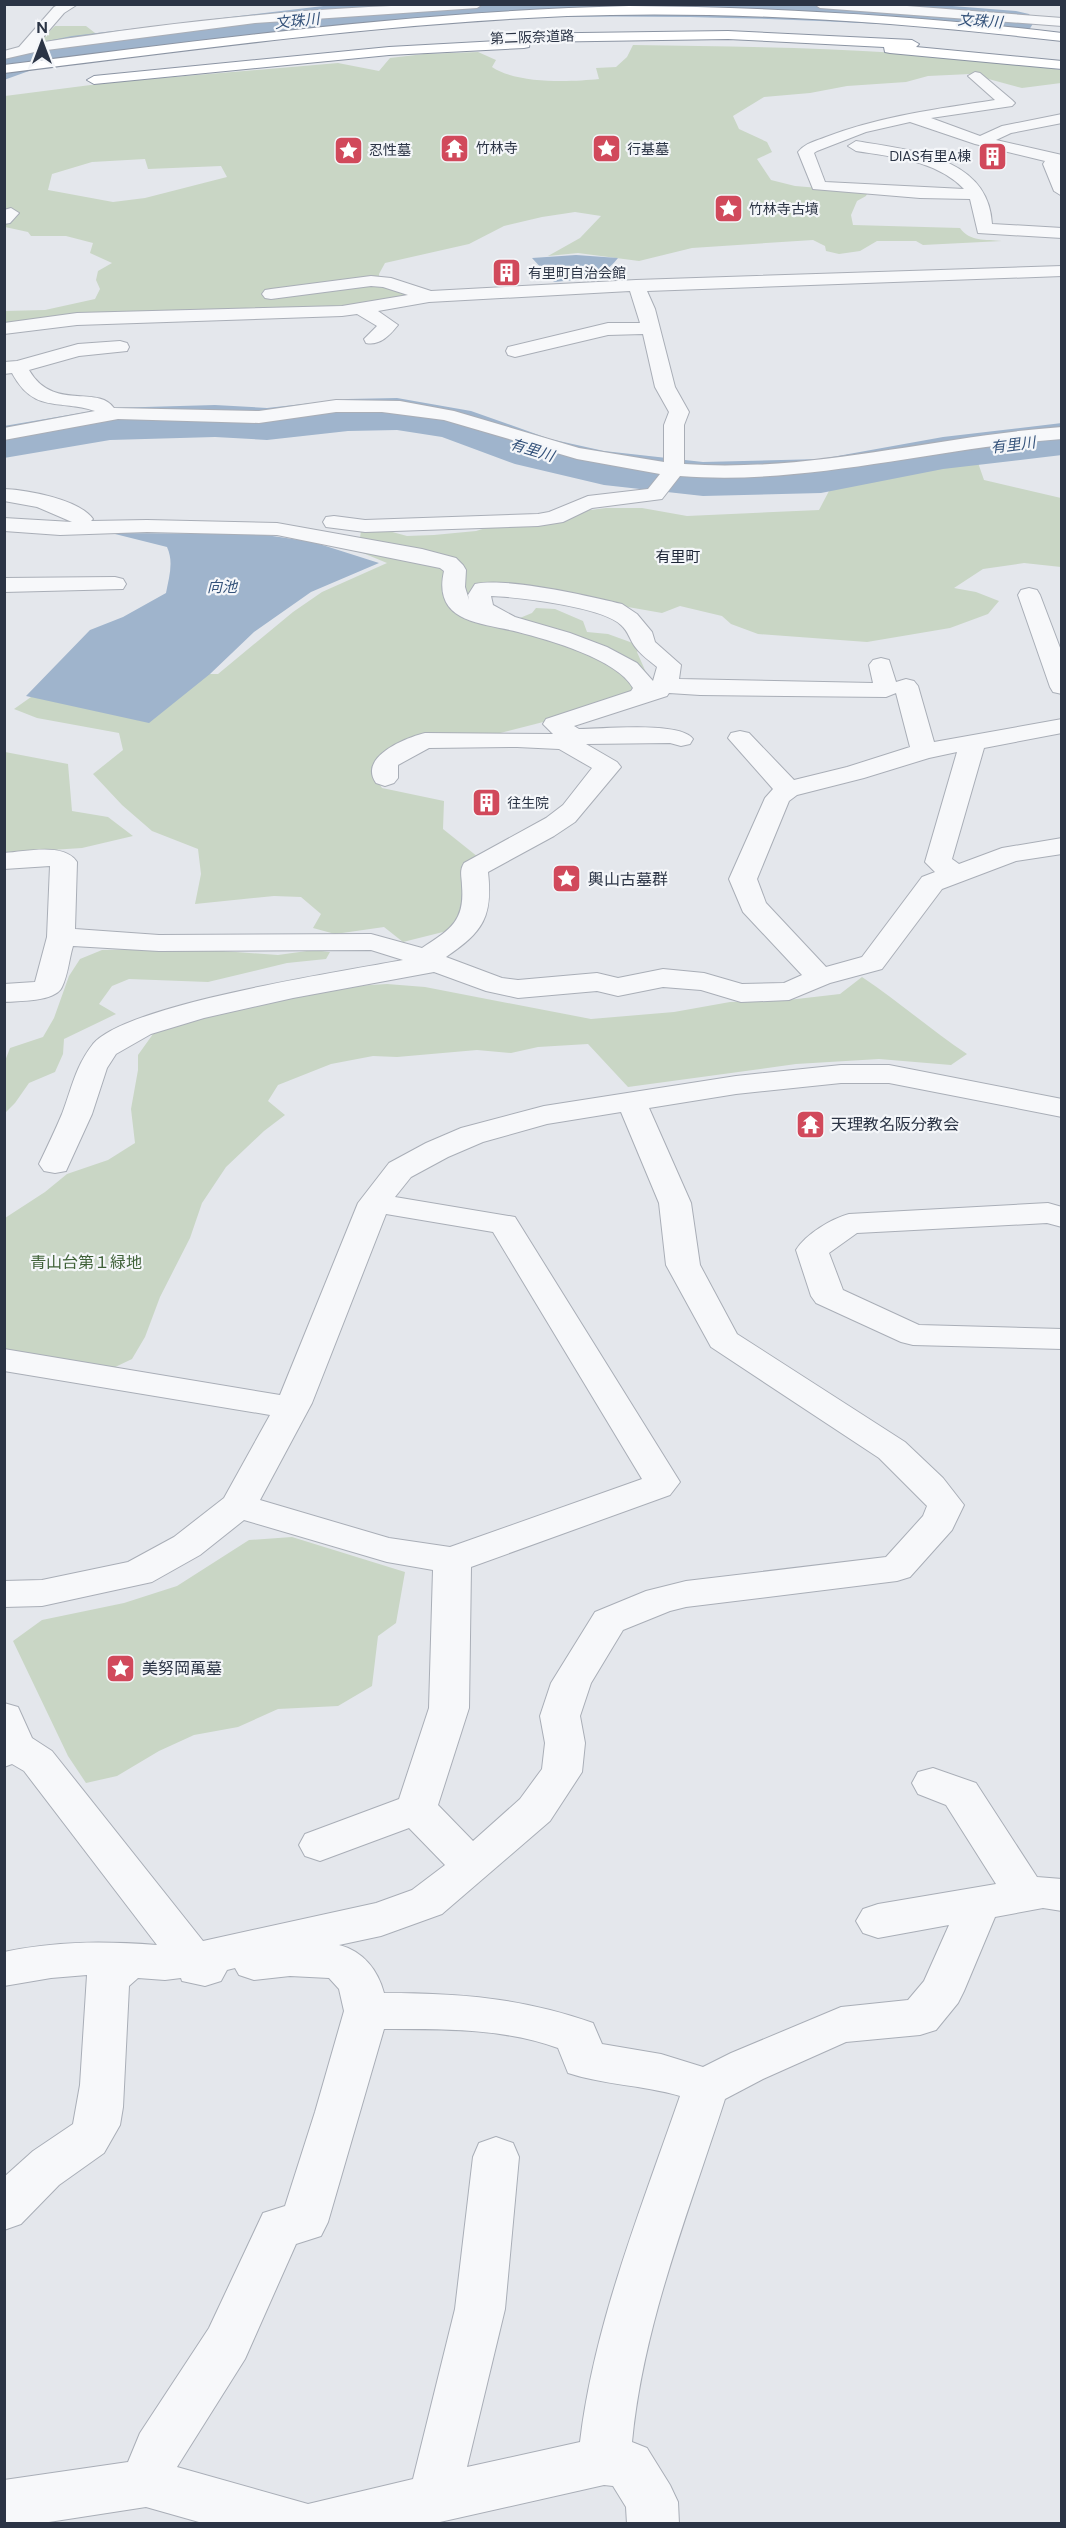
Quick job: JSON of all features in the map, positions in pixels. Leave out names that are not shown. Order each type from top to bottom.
[{"type":"highway","points":[[5,61],[455,18],[569,12],[792,13],[901,20],[1062,37]]},
{"type":"highway","name":"第二阪奈道路","points":[[5,61],[512,28],[723,26],[1062,49]]},
{"type":"highway","name":"第二阪奈道路","points":[[1062,57],[942,41],[728,35],[518,37],[318,51],[83,79],[389,51],[613,42],[825,45],[930,52],[1062,65]]},
{"type":"street","points":[[5,61],[25,49],[59,10],[72,4]]},
{"type":"street","points":[[332,13],[336,9],[368,4]]},
{"type":"street","points":[[25,49],[255,20],[477,4]]},
{"type":"street","points":[[820,4],[1062,22]]},
{"type":"street","points":[[975,76],[1007,103],[910,117],[861,129],[806,152],[819,186],[977,194]]},
{"type":"street","points":[[910,117],[981,141],[1061,160]]},
{"type":"street","points":[[981,141],[1007,129],[1062,118]]},
{"type":"street","points":[[856,146],[930,161],[966,179],[977,194],[982,207],[984,229],[1062,233]]},
{"type":"street","points":[[1061,160],[1051,164],[1062,191]]},
{"type":"street","points":[[23,308],[243,302],[360,308],[429,297],[636,285],[1062,271]]},
{"type":"street","points":[[4,329],[243,302],[371,281],[417,291],[429,297]]},
{"type":"street","points":[[50,528],[81,519],[242,513],[275,513],[365,526],[538,520],[555,517],[588,502],[655,495],[674,469],[674,425],[679,412],[665,387],[636,285]]},
{"type":"street","points":[[466,294],[481,308]]},
{"type":"street","points":[[213,297],[243,302]]},
{"type":"street","points":[[74,302],[154,299]]},
{"type":"street","points":[[360,308],[389,325],[373,339]]},
{"type":"street","points":[[515,351],[608,329],[650,328]]},
{"type":"street","points":[[11,367],[78,351],[120,347]]},
{"type":"street","points":[[11,367],[44,399],[96,404],[118,413]]},
{"type":"street","points":[[4,434],[118,413],[259,417],[282,416],[335,406],[406,407],[482,423],[516,437],[606,460],[674,469],[726,472],[819,467],[977,440],[1062,433]]},
{"type":"street","points":[[4,495],[42,501],[66,510],[81,519]]},
{"type":"street","points":[[4,524],[50,528],[147,526],[277,530],[422,556],[448,563],[455,570],[453,580],[456,598],[465,610],[482,619],[513,623],[552,634],[617,661],[638,676],[645,688],[896,688]]},
{"type":"street","points":[[8,587],[115,584]]},
{"type":"street","points":[[55,1164],[77,1114],[92,1067],[106,1048],[141,1028],[196,1011],[430,961],[475,917],[478,896],[474,868],[567,816],[598,776],[609,767],[568,739],[555,724],[652,689],[667,679],[669,665],[645,645],[640,632],[629,619],[614,609],[513,590],[483,589],[479,595],[482,609],[513,623]]},
{"type":"street","points":[[1029,595],[1062,687]]},
{"type":"street","points":[[881,665],[896,688],[924,752]]},
{"type":"street","points":[[896,688],[899,744]]},
{"type":"street","points":[[820,977],[753,906],[743,879],[778,798],[788,789],[855,773],[924,752],[1062,726]]},
{"type":"street","points":[[386,778],[384,770],[386,761],[425,740],[448,742],[672,736],[681,740]]},
{"type":"street","points":[[740,738],[788,789]]},
{"type":"street","points":[[954,873],[938,862],[973,742]]},
{"type":"street","points":[[61,937],[231,944],[371,942],[396,948],[496,985],[518,989],[597,982],[618,987],[663,978],[704,982],[741,993],[789,991],[820,977],[872,963],[932,883],[954,873],[1011,854],[1062,846]]},
{"type":"street","points":[[4,861],[54,858],[64,862],[61,937],[48,987],[33,992],[4,993]]},
{"type":"street","points":[[4,1594],[42,1593],[139,1573],[187,1546],[238,1506],[291,1408],[374,1203],[400,1170],[472,1135],[544,1116],[631,1101],[736,1085],[841,1074],[889,1074],[1062,1108]]},
{"type":"street","points":[[4,1969],[43,1960],[101,1957],[165,1963],[193,1960],[381,1919],[427,1902],[535,1810],[562,1772],[565,1743],[560,1716],[571,1683],[609,1622],[660,1600],[686,1594],[897,1568],[939,1521],[946,1505],[930,1486],[892,1450],[723,1340],[683,1266],[675,1203],[631,1101]]},
{"type":"street","points":[[238,1506],[387,1551],[452,1560],[657,1487],[662,1482],[504,1224],[374,1203]]},
{"type":"street","points":[[1062,1217],[1048,1213],[849,1224],[812,1250],[828,1296],[913,1335],[1062,1339]]},
{"type":"street","points":[[4,1360],[291,1408]]},
{"type":"street","points":[[416,1809],[449,1708],[452,1560]]},
{"type":"street","points":[[8,1739],[39,1761],[198,1969],[290,1959],[340,1962],[359,1982],[366,2011],[304,2222],[280,2227],[227,2343],[158,2450],[146,2483]]},
{"type":"street","points":[[933,1783],[961,1794],[1044,1895]]},
{"type":"street","points":[[416,1809],[472,1866]]},
{"type":"street","points":[[320,1845],[416,1809]]},
{"type":"street","points":[[878,1921],[1044,1895]]},
{"type":"street","points":[[604,2461],[611,2394],[643,2276],[706,2087],[747,2066],[841,2025],[920,2017],[942,1991],[970,1928],[977,1904]]},
{"type":"street","points":[[4,2210],[22,2188],[55,2160],[91,2136],[101,2112],[107,1978],[130,1960]]},
{"type":"street","points":[[366,2011],[444,2011],[518,2020],[578,2036],[584,2060],[629,2066],[685,2079],[706,2087]]},
{"type":"street","points":[[434,2498],[480,2309],[496,2157]]},
{"type":"street","points":[[319,2523],[604,2461],[629,2465],[652,2502],[653,2523]]},
{"type":"street","points":[[4,2504],[146,2483],[297,2523]]},
{"type":"green space","points":[[55,26],[86,26],[99,36],[35,45]]},
{"type":"green space","points":[[633,45],[794,48],[901,53],[1061,70],[1061,83],[1022,88],[970,74],[928,76],[906,82],[847,86],[810,93],[764,97],[733,116],[739,129],[767,142],[772,152],[757,159],[771,180],[795,186],[868,192],[866,196],[857,201],[851,215],[853,225],[960,228],[973,238],[1002,241],[923,245],[916,241],[877,241],[860,251],[839,254],[826,251],[825,246],[813,240],[692,248],[639,261],[578,253],[548,256],[580,238],[601,216],[575,212],[504,226],[469,244],[385,263],[379,274],[380,285],[413,296],[347,307],[55,318],[5,324],[5,311],[45,310],[95,299],[100,289],[96,280],[98,271],[112,263],[90,253],[93,243],[66,236],[31,236],[28,232],[5,227],[4,223],[12,221],[5,220],[5,96],[114,82],[338,63],[379,71],[390,58],[478,52],[496,60],[492,67],[503,73],[529,79],[587,80],[599,79],[596,68],[616,67],[627,57]],"holes":[[[145,159],[148,169],[221,166],[227,177],[145,198],[113,202],[48,190],[52,174],[92,162]]]},
{"type":"green space","points":[[965,454],[976,457],[984,480],[1061,498],[1061,567],[1024,563],[983,569],[954,588],[976,592],[999,601],[988,614],[950,628],[867,642],[758,634],[731,624],[722,616],[680,606],[662,613],[611,604],[476,593],[515,620],[532,613],[536,608],[555,609],[583,621],[587,632],[608,634],[641,646],[637,652],[648,677],[640,688],[555,719],[477,739],[427,737],[379,759],[372,772],[382,788],[444,801],[443,829],[478,857],[459,928],[403,942],[384,927],[335,934],[313,928],[321,914],[301,897],[274,896],[195,904],[201,874],[198,849],[152,831],[122,805],[93,774],[123,750],[119,733],[37,718],[14,709],[31,697],[189,674],[218,674],[293,612],[322,592],[387,563],[358,551],[361,531],[385,530],[407,536],[434,535],[476,531],[512,520],[606,508],[642,508],[687,516],[819,510],[829,491],[823,480],[869,474]]},
{"type":"green space","points":[[5,752],[68,764],[72,811],[108,817],[133,836],[82,848],[5,853]]},
{"type":"green space","points":[[182,948],[278,955],[314,950],[330,952],[326,959],[287,963],[208,982],[129,979],[112,986],[99,1004],[116,1014],[64,1039],[63,1054],[55,1072],[29,1083],[5,1113],[5,1061],[10,1048],[43,1037],[54,1018],[69,976],[80,959],[102,950]]},
{"type":"green space","name":"青山台第１緑地","points":[[862,977],[967,1054],[951,1065],[879,1059],[796,1064],[628,1087],[588,1044],[538,1047],[511,1053],[477,1050],[397,1057],[373,1056],[331,1064],[278,1085],[268,1101],[285,1115],[264,1131],[226,1167],[202,1203],[190,1238],[160,1297],[145,1337],[132,1359],[111,1369],[5,1366],[5,1218],[45,1192],[67,1174],[108,1160],[135,1143],[131,1109],[138,1070],[138,1055],[158,1027],[192,1017],[355,986],[387,984],[425,987],[591,1019],[674,1012],[730,1002],[788,1000],[840,994]]},
{"type":"green space","points":[[292,1537],[405,1572],[396,1623],[378,1636],[372,1686],[338,1706],[278,1709],[238,1727],[194,1735],[159,1751],[117,1776],[86,1783],[68,1756],[13,1641],[42,1620],[124,1603],[177,1586],[249,1540]]},
{"type":"water","points":[[576,255],[618,258],[604,271],[589,278],[554,282],[532,258]]},
{"type":"water","name":"向池","points":[[111,533],[259,534],[313,542],[379,563],[311,592],[254,632],[210,674],[149,723],[26,696],[90,630],[123,617],[166,593],[171,564],[167,547]]},
{"type":"waterway","name":"文珠川","points":[[4,68],[37,54],[72,47],[278,21],[403,11],[557,6],[710,6],[863,12],[1016,22]]},
{"type":"waterway","name":"有里川","points":[[4,442],[110,424],[215,421],[267,424],[348,415],[397,414],[452,422],[534,452],[604,468],[703,479],[821,476],[943,453],[1062,439]]},
{"type":"place","name":"竹林寺","points":[[455,148]]},
{"type":"place","name":"行基墓","points":[[606,149]]},
{"type":"place","name":"忍性墓","points":[[348,150]]},
{"type":"place","name":"DIAS有里A棟","points":[[992,156]]},
{"type":"place","name":"竹林寺古墳","points":[[728,209]]},
{"type":"place","name":"有里町自治会館","points":[[507,273]]},
{"type":"place","name":"往生院","points":[[486,803]]},
{"type":"place","name":"輿山古墓群","points":[[567,879]]},
{"type":"place","name":"天理教名阪分教会","points":[[810,1124]]},
{"type":"place","name":"美努岡萬墓","points":[[121,1668]]},
{"type":"district","name":"有里町","points":[[678,557]]}]
